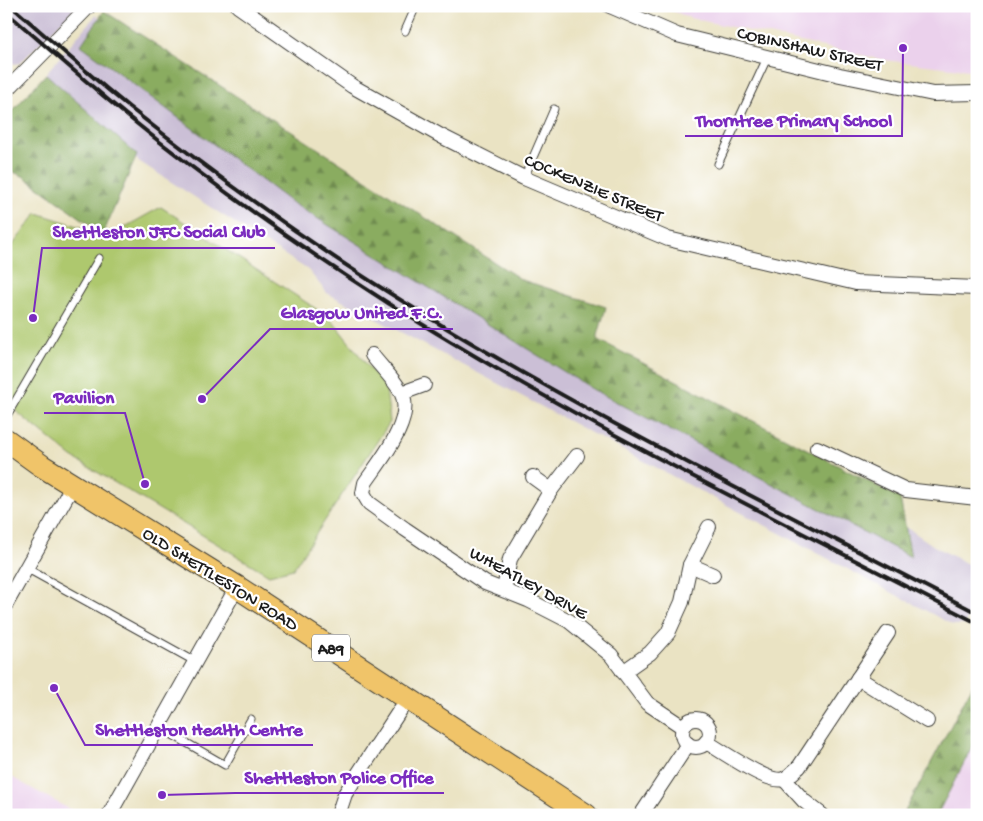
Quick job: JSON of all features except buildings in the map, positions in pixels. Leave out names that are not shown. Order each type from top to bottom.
[{"type":"main road","name":"OLD SHETTLESTON ROAD","points":[[6,440],[36,462],[237,587],[586,815]]},
{"type":"street","points":[[9,83],[89,6]]},
{"type":"street","name":"COCKENZIE STREET","points":[[238,6],[352,86],[442,136],[524,178],[668,239],[856,284],[977,288]]},
{"type":"street","name":"COBINSHAW STREET","points":[[610,6],[677,35],[767,58],[933,94],[977,93]]},
{"type":"street","points":[[372,355],[402,393],[424,385]]},
{"type":"street","name":"WHEATLEY DRIVE","points":[[402,393],[404,409],[399,431],[365,483],[363,493],[370,503],[486,583],[504,589],[569,621],[611,655],[647,704],[683,728]]},
{"type":"street","points":[[817,448],[906,490],[977,498]]},
{"type":"street","points":[[504,589],[510,559],[551,490],[577,456]]},
{"type":"street","points":[[533,477],[551,490]]},
{"type":"street","points":[[6,604],[73,485]]},
{"type":"street","points":[[623,672],[650,653],[668,633],[682,602],[690,565],[709,527]]},
{"type":"street","points":[[690,565],[714,575]]},
{"type":"street","points":[[109,815],[237,587]]},
{"type":"street","points":[[706,742],[761,775],[773,780],[784,780],[800,767],[888,633]]},
{"type":"street","points":[[858,678],[927,721]]},
{"type":"street","points":[[338,815],[346,794],[408,698]]},
{"type":"street","points":[[694,719],[707,724],[710,733],[706,742],[696,746],[688,744],[683,736],[683,728],[690,720],[694,719]]},
{"type":"street","points":[[641,815],[688,744]]},
{"type":"street","points":[[784,780],[822,815]]},
{"type":"lane","points":[[405,31],[416,6]]},
{"type":"lane","points":[[718,164],[767,58]]},
{"type":"lane","points":[[524,178],[554,109]]},
{"type":"lane","points":[[6,417],[99,258]]},
{"type":"lane","points":[[26,568],[196,662]]},
{"type":"lane","points":[[158,727],[225,765],[251,719]]},
{"type":"shaded area","points":[[6,6],[77,6],[20,63],[15,64],[6,60]]},
{"type":"shaded area","points":[[661,6],[977,6],[977,71],[884,60],[690,18]]},
{"type":"shaded area","points":[[96,15],[251,133],[499,288],[874,505],[934,546],[977,569],[977,601],[964,625],[953,625],[327,293],[308,270],[140,162],[41,79]]},
{"type":"shaded area","points":[[977,738],[977,815],[938,815],[965,759]]},
{"type":"shaded area","points":[[6,774],[80,815],[6,815]]},
{"type":"green space","points":[[104,11],[522,280],[606,307],[597,339],[900,498],[911,557],[592,389],[291,202],[81,45]]},
{"type":"green space","points":[[46,74],[137,155],[103,234],[23,176],[6,169],[6,118]]},
{"type":"green space","points":[[161,207],[330,318],[386,389],[390,422],[293,569],[269,575],[72,457],[12,408],[6,400],[6,254],[37,213],[109,236]]},
{"type":"green space","points":[[977,677],[977,738],[937,815],[903,815]]},
{"type":"railway","points":[[11,6],[114,95],[188,153],[248,198],[372,282],[445,327],[595,413],[977,613]]},
{"type":"railway","points":[[6,12],[110,102],[188,164],[320,259],[388,303],[459,347],[605,429],[753,508],[977,623]]},
{"type":"place","name":"Thorntree Primary School","points":[[903,48]]},
{"type":"place","name":"Shettleston JFC Social Club","points":[[33,318]]},
{"type":"place","name":"Glasgow United F.C.","points":[[202,399]]},
{"type":"place","name":"Pavilion","points":[[145,484]]},
{"type":"place","name":"Shettleston Health Centre","points":[[54,688]]},
{"type":"place","name":"Shettleston Police Office","points":[[162,795]]}]
